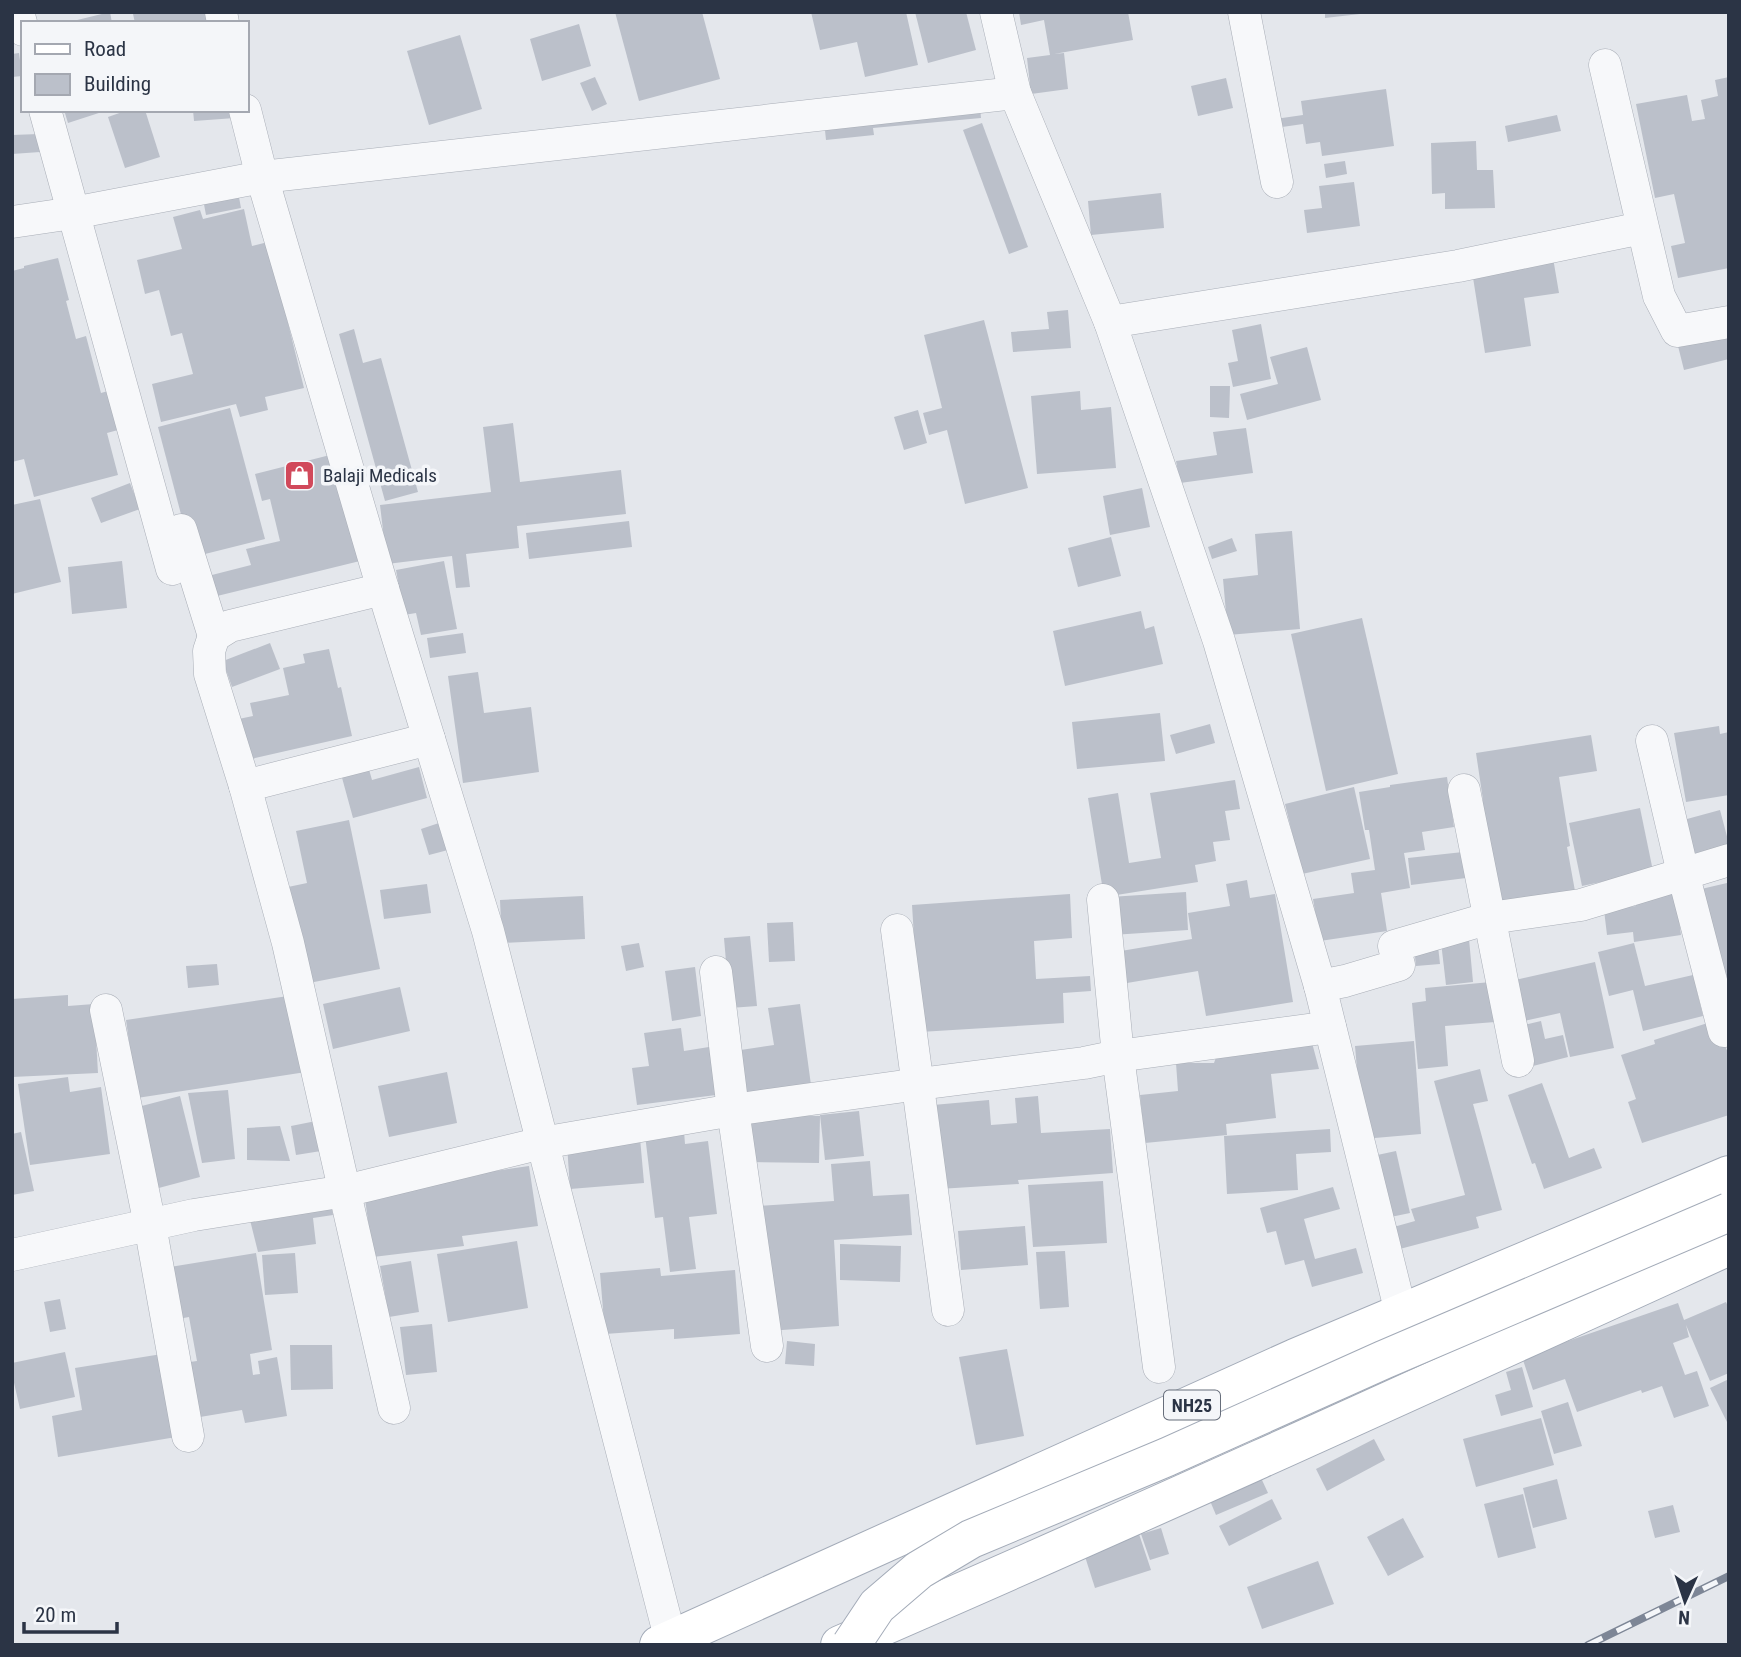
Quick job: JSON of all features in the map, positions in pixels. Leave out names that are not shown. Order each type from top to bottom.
[{"type":"main road","name":"NH25","points":[[667,1643],[1295,1358],[1729,1175]]},
{"type":"main road","points":[[851,1645],[877,1606],[919,1570],[971,1539],[1167,1457],[1383,1360],[1729,1212]]},
{"type":"main road","points":[[840,1645],[1257,1461],[1729,1245]]},
{"type":"street","points":[[1244,12],[1277,182]]},
{"type":"street","points":[[999,13],[1015,93],[1110,322],[1219,641],[1320,986],[1401,1313]]},
{"type":"street","points":[[1605,65],[1659,296],[1677,331],[1729,322]]},
{"type":"street","points":[[12,222],[83,222],[262,177],[1015,93]]},
{"type":"street","points":[[46,112],[145,414],[214,636],[209,651],[210,674],[246,786],[288,943],[394,1408]]},
{"type":"street","points":[[246,112],[262,177],[383,589],[488,931],[667,1643]]},
{"type":"street","points":[[83,222],[172,569]]},
{"type":"street","points":[[1110,322],[1458,266],[1642,228]]},
{"type":"street","points":[[214,636],[230,626],[383,589]]},
{"type":"street","points":[[246,786],[429,739]]},
{"type":"street","points":[[1652,741],[1724,1031]]},
{"type":"street","points":[[1464,790],[1518,1061]]},
{"type":"street","points":[[1320,986],[1399,965],[1394,946],[1490,918],[1581,905],[1729,860]]},
{"type":"street","points":[[1103,900],[1118,1056],[1159,1367]]},
{"type":"street","points":[[897,930],[948,1310]]},
{"type":"street","points":[[716,972],[767,1346]]},
{"type":"street","points":[[106,1010],[150,1225],[188,1436]]},
{"type":"street","points":[[12,1255],[194,1215],[345,1191],[542,1143],[733,1110],[1330,1027]]},
{"type":"building","points":[[110,12],[112,21],[73,21]]},
{"type":"building","points":[[205,12],[207,21],[135,21],[133,14]]},
{"type":"building","points":[[615,12],[702,12],[720,79],[639,101]]},
{"type":"building","points":[[811,12],[906,12],[918,65],[865,77],[857,42],[820,50]]},
{"type":"building","points":[[915,12],[966,12],[976,50],[928,63]]},
{"type":"building","points":[[1019,12],[1128,12],[1133,40],[1054,54],[1064,53],[1068,89],[1031,94],[1027,58],[1050,55],[1044,20],[1021,25]]},
{"type":"building","points":[[1325,12],[1360,12],[1360,14],[1325,18]]},
{"type":"building","points":[[579,24],[591,66],[542,81],[530,39]]},
{"type":"building","points":[[460,35],[482,109],[429,125],[407,51]]},
{"type":"building","points":[[19,53],[21,76],[12,77],[12,54]]},
{"type":"building","points":[[595,77],[607,104],[592,111],[580,83]]},
{"type":"building","points":[[1729,77],[1729,268],[1678,278],[1671,246],[1685,243],[1674,194],[1655,198],[1636,104],[1687,95],[1692,121],[1705,119],[1701,100],[1718,96],[1715,80]]},
{"type":"building","points":[[1226,78],[1233,108],[1198,116],[1191,86]]},
{"type":"building","points":[[1386,89],[1394,146],[1322,156],[1320,142],[1306,144],[1303,124],[1269,129],[1268,120],[1303,115],[1301,101]]},
{"type":"building","points":[[980,107],[981,118],[873,128],[874,135],[826,140],[824,121]]},
{"type":"building","points":[[65,112],[102,112],[68,123]]},
{"type":"building","points":[[122,112],[146,112],[160,157],[125,168],[108,117]]},
{"type":"building","points":[[193,112],[234,112],[235,118],[194,121]]},
{"type":"building","points":[[1557,115],[1561,131],[1508,142],[1505,126]]},
{"type":"building","points":[[982,123],[1028,247],[1009,254],[963,130]]},
{"type":"building","points":[[39,134],[40,152],[12,154],[12,135]]},
{"type":"building","points":[[1476,141],[1477,170],[1493,170],[1495,208],[1445,209],[1445,193],[1432,194],[1431,143]]},
{"type":"building","points":[[1345,161],[1347,174],[1326,178],[1324,164]]},
{"type":"building","points":[[1354,182],[1360,226],[1307,233],[1304,210],[1322,208],[1319,186]]},
{"type":"building","points":[[238,192],[241,208],[206,215],[203,199]]},
{"type":"building","points":[[1161,193],[1164,228],[1091,235],[1088,201]]},
{"type":"building","points":[[244,209],[252,246],[268,242],[304,388],[265,397],[268,410],[240,417],[236,404],[161,422],[152,384],[193,374],[182,333],[171,336],[159,290],[145,294],[137,260],[182,249],[173,217],[200,210],[203,219]]},
{"type":"building","points":[[1552,252],[1559,293],[1524,298],[1531,346],[1485,353],[1471,265]]},
{"type":"building","points":[[58,258],[76,339],[86,336],[101,393],[108,391],[118,430],[107,433],[118,475],[34,497],[24,459],[12,462],[12,271]]},
{"type":"building","points":[[1068,310],[1071,348],[1013,352],[1011,332],[1049,329],[1047,312]]},
{"type":"building","points":[[984,320],[1028,488],[965,504],[947,430],[929,435],[923,413],[942,408],[924,335]]},
{"type":"building","points":[[1261,324],[1271,379],[1233,387],[1228,363],[1238,361],[1232,330]]},
{"type":"building","points":[[354,329],[363,363],[381,358],[418,492],[385,501],[339,334]]},
{"type":"building","points":[[1729,334],[1729,359],[1684,370],[1678,346]]},
{"type":"building","points":[[1307,347],[1321,400],[1247,420],[1240,394],[1278,384],[1270,357]]},
{"type":"building","points":[[1210,386],[1230,386],[1229,418],[1210,417]]},
{"type":"building","points":[[1080,391],[1081,410],[1111,407],[1116,468],[1037,474],[1031,396]]},
{"type":"building","points":[[230,408],[265,539],[197,556],[187,537],[158,427]]},
{"type":"building","points":[[918,410],[927,443],[904,450],[894,417]]},
{"type":"building","points":[[513,423],[520,482],[621,470],[626,514],[517,526],[519,548],[466,554],[470,587],[456,588],[452,556],[387,564],[380,505],[491,492],[483,427]]},
{"type":"building","points":[[1246,428],[1253,473],[1180,483],[1176,461],[1217,455],[1213,432]]},
{"type":"building","points":[[334,454],[360,561],[213,597],[208,576],[251,565],[246,549],[280,541],[270,499],[262,501],[255,474]]},
{"type":"building","points":[[130,483],[140,509],[101,523],[91,498]]},
{"type":"building","points":[[1142,488],[1150,527],[1110,535],[1103,496]]},
{"type":"building","points":[[40,499],[61,582],[12,594],[12,505]]},
{"type":"building","points":[[629,521],[632,547],[529,559],[526,533]]},
{"type":"building","points":[[1292,531],[1300,629],[1228,635],[1223,579],[1258,575],[1255,534]]},
{"type":"building","points":[[1111,537],[1121,576],[1078,587],[1068,548]]},
{"type":"building","points":[[1232,538],[1237,551],[1212,559],[1208,547]]},
{"type":"building","points":[[122,561],[127,608],[72,614],[68,567]]},
{"type":"building","points":[[444,561],[457,629],[421,635],[416,613],[404,615],[396,570]]},
{"type":"building","points":[[1141,611],[1145,629],[1154,626],[1163,664],[1065,686],[1053,631]]},
{"type":"building","points":[[1362,618],[1398,774],[1326,791],[1291,634]]},
{"type":"building","points":[[463,633],[466,653],[430,658],[427,638]]},
{"type":"building","points":[[270,643],[280,669],[232,687],[223,661]]},
{"type":"building","points":[[329,649],[352,736],[238,762],[229,721],[253,716],[250,703],[289,695],[283,668],[305,663],[303,654]]},
{"type":"building","points":[[478,672],[484,713],[531,707],[539,772],[463,783],[448,676]]},
{"type":"building","points":[[1160,713],[1165,761],[1077,769],[1072,722]]},
{"type":"building","points":[[1210,724],[1215,743],[1176,754],[1170,735]]},
{"type":"building","points":[[1719,726],[1720,734],[1729,732],[1729,795],[1686,802],[1674,733]]},
{"type":"building","points":[[1591,735],[1597,771],[1559,777],[1575,891],[1496,904],[1480,801],[1483,800],[1476,753]]},
{"type":"building","points":[[368,766],[372,780],[419,767],[427,798],[353,818],[341,774]]},
{"type":"building","points":[[1447,777],[1454,827],[1422,832],[1425,850],[1404,853],[1410,888],[1381,893],[1387,931],[1320,941],[1313,899],[1354,893],[1351,873],[1375,870],[1369,830],[1365,830],[1359,792]]},
{"type":"building","points":[[1235,780],[1240,809],[1225,811],[1230,840],[1213,842],[1216,861],[1195,865],[1198,882],[1104,897],[1088,798],[1118,793],[1129,863],[1161,858],[1150,793]]},
{"type":"building","points":[[1354,787],[1370,859],[1302,874],[1285,804]]},
{"type":"building","points":[[1640,808],[1653,871],[1582,886],[1569,823]]},
{"type":"building","points":[[1720,810],[1729,844],[1686,856],[1676,822]]},
{"type":"building","points":[[349,820],[380,969],[304,984],[288,887],[307,883],[296,831]]},
{"type":"building","points":[[439,823],[448,850],[429,855],[421,829]]},
{"type":"building","points":[[1463,852],[1466,878],[1411,885],[1408,858]]},
{"type":"building","points":[[1247,880],[1250,898],[1275,894],[1293,1002],[1206,1016],[1198,971],[1127,983],[1121,951],[1192,939],[1188,913],[1230,906],[1226,884]]},
{"type":"building","points":[[1727,883],[1729,975],[1716,978],[1697,890]]},
{"type":"building","points":[[427,884],[431,913],[384,919],[380,890]]},
{"type":"building","points":[[1675,890],[1681,935],[1634,942],[1633,932],[1607,935],[1604,910],[1636,906],[1635,896]]},
{"type":"building","points":[[1186,892],[1188,930],[1112,935],[1110,897]]},
{"type":"building","points":[[1070,894],[1072,938],[1034,941],[1036,979],[1090,976],[1091,991],[1063,993],[1064,1023],[920,1032],[912,905]]},
{"type":"building","points":[[583,896],[585,939],[502,943],[500,900]]},
{"type":"building","points":[[793,922],[795,961],[769,962],[767,923]]},
{"type":"building","points":[[750,936],[757,1006],[730,1008],[724,938]]},
{"type":"building","points":[[1469,939],[1473,982],[1446,985],[1441,942]]},
{"type":"building","points":[[639,943],[644,967],[626,971],[621,946]]},
{"type":"building","points":[[1634,943],[1645,986],[1693,975],[1703,1016],[1643,1031],[1633,990],[1609,996],[1598,952]]},
{"type":"building","points":[[1438,946],[1440,964],[1416,966],[1414,948]]},
{"type":"building","points":[[1595,962],[1614,1048],[1570,1057],[1560,1013],[1520,1022],[1511,981]]},
{"type":"building","points":[[217,964],[219,985],[188,988],[186,966]]},
{"type":"building","points":[[695,967],[701,1016],[672,1021],[665,971]]},
{"type":"building","points":[[1491,982],[1495,1022],[1445,1026],[1448,1066],[1418,1069],[1412,1003],[1426,1001],[1425,988]]},
{"type":"building","points":[[400,987],[410,1031],[333,1049],[323,1004]]},
{"type":"building","points":[[68,995],[68,1006],[94,1004],[98,1073],[12,1077],[12,999]]},
{"type":"building","points":[[295,995],[306,1072],[137,1098],[126,1020]]},
{"type":"building","points":[[800,1004],[811,1085],[740,1095],[734,1051],[774,1045],[768,1008]]},
{"type":"building","points":[[1541,1021],[1545,1039],[1563,1035],[1568,1057],[1533,1066],[1524,1025]]},
{"type":"building","points":[[1714,1021],[1729,1055],[1729,1115],[1642,1143],[1628,1102],[1636,1099],[1621,1055],[1655,1044],[1654,1040]]},
{"type":"building","points":[[681,1028],[684,1051],[709,1047],[716,1095],[637,1105],[632,1068],[649,1066],[644,1033]]},
{"type":"building","points":[[1311,1039],[1319,1069],[1271,1074],[1276,1118],[1226,1124],[1227,1135],[1145,1143],[1140,1095],[1178,1091],[1176,1063],[1214,1063],[1219,1049]]},
{"type":"building","points":[[1414,1041],[1421,1134],[1363,1139],[1355,1046]]},
{"type":"building","points":[[1480,1069],[1488,1101],[1473,1104],[1502,1210],[1476,1217],[1479,1228],[1396,1250],[1390,1228],[1415,1221],[1411,1209],[1465,1195],[1434,1081]]},
{"type":"building","points":[[447,1072],[457,1123],[389,1137],[378,1086]]},
{"type":"building","points":[[68,1077],[70,1092],[101,1087],[110,1154],[30,1165],[18,1084]]},
{"type":"building","points":[[1542,1083],[1569,1158],[1594,1148],[1602,1168],[1544,1189],[1535,1163],[1532,1164],[1508,1095]]},
{"type":"building","points":[[228,1090],[235,1159],[202,1163],[188,1093]]},
{"type":"building","points":[[180,1096],[200,1177],[155,1189],[134,1108]]},
{"type":"building","points":[[1038,1096],[1041,1133],[1110,1129],[1113,1173],[1018,1180],[1019,1184],[939,1189],[933,1105],[989,1100],[991,1125],[1017,1123],[1015,1098]]},
{"type":"building","points":[[859,1111],[864,1156],[825,1160],[820,1115]]},
{"type":"building","points":[[746,1115],[820,1116],[819,1163],[745,1162]]},
{"type":"building","points":[[316,1121],[321,1151],[296,1155],[291,1126]]},
{"type":"building","points":[[280,1126],[290,1161],[247,1160],[247,1128]]},
{"type":"building","points":[[1330,1129],[1331,1152],[1296,1154],[1298,1190],[1227,1194],[1224,1136]]},
{"type":"building","points":[[684,1131],[685,1144],[708,1141],[717,1214],[689,1217],[696,1269],[670,1272],[663,1217],[655,1218],[645,1135]]},
{"type":"building","points":[[21,1132],[34,1191],[12,1195],[12,1134]]},
{"type":"building","points":[[640,1138],[644,1183],[570,1189],[567,1144]]},
{"type":"building","points":[[1396,1151],[1410,1213],[1381,1219],[1368,1157]]},
{"type":"building","points":[[870,1161],[873,1196],[909,1194],[912,1235],[834,1240],[839,1326],[768,1331],[758,1206],[834,1201],[831,1164]]},
{"type":"building","points":[[529,1166],[538,1226],[462,1236],[464,1246],[373,1257],[365,1199],[441,1179]]},
{"type":"building","points":[[1103,1181],[1107,1243],[1033,1247],[1028,1185]]},
{"type":"building","points":[[1333,1187],[1340,1209],[1304,1219],[1315,1259],[1356,1248],[1363,1273],[1312,1287],[1304,1260],[1285,1265],[1276,1231],[1267,1233],[1260,1208]]},
{"type":"building","points":[[331,1204],[333,1215],[313,1218],[316,1244],[258,1252],[249,1216]]},
{"type":"building","points":[[1025,1226],[1028,1265],[961,1270],[958,1231]]},
{"type":"building","points":[[517,1241],[528,1308],[448,1322],[437,1254]]},
{"type":"building","points":[[840,1244],[901,1246],[900,1282],[840,1280]]},
{"type":"building","points":[[1065,1251],[1069,1307],[1040,1309],[1036,1252]]},
{"type":"building","points":[[256,1253],[272,1350],[250,1354],[253,1375],[260,1374],[258,1361],[277,1357],[287,1416],[245,1423],[242,1410],[200,1417],[190,1362],[197,1361],[189,1317],[178,1319],[170,1267]]},
{"type":"building","points":[[295,1253],[298,1293],[265,1295],[262,1255]]},
{"type":"building","points":[[411,1261],[419,1312],[389,1317],[380,1266]]},
{"type":"building","points":[[660,1268],[661,1276],[735,1270],[740,1334],[674,1339],[674,1329],[605,1334],[600,1273]]},
{"type":"building","points":[[60,1299],[66,1329],[50,1332],[44,1302]]},
{"type":"building","points":[[1726,1302],[1729,1309],[1729,1373],[1710,1381],[1686,1325],[1689,1337],[1673,1343],[1685,1375],[1697,1371],[1709,1406],[1674,1418],[1662,1386],[1642,1393],[1641,1390],[1577,1412],[1565,1379],[1533,1390],[1522,1357],[1678,1303],[1684,1320]]},
{"type":"building","points":[[432,1324],[437,1372],[406,1375],[400,1327]]},
{"type":"building","points":[[787,1341],[815,1344],[814,1366],[785,1364]]},
{"type":"building","points":[[290,1345],[332,1345],[333,1389],[291,1390]]},
{"type":"building","points":[[1007,1349],[1024,1436],[976,1445],[959,1357]]},
{"type":"building","points":[[65,1352],[75,1397],[20,1409],[12,1363]]},
{"type":"building","points":[[168,1353],[182,1436],[58,1457],[52,1416],[82,1410],[75,1368]]},
{"type":"building","points":[[1522,1367],[1533,1407],[1501,1416],[1495,1395],[1511,1390],[1506,1372]]},
{"type":"building","points":[[1729,1379],[1729,1426],[1710,1388]]},
{"type":"building","points":[[1568,1402],[1582,1446],[1554,1454],[1541,1411]]},
{"type":"building","points":[[1541,1418],[1554,1465],[1476,1487],[1463,1439]]},
{"type":"building","points":[[1374,1439],[1385,1460],[1327,1491],[1316,1469]]},
{"type":"building","points":[[1256,1467],[1268,1493],[1216,1515],[1205,1489]]},
{"type":"building","points":[[1557,1479],[1567,1519],[1533,1528],[1523,1488]]},
{"type":"building","points":[[1523,1494],[1536,1548],[1498,1558],[1484,1504]]},
{"type":"building","points":[[1272,1499],[1282,1519],[1229,1546],[1219,1526]]},
{"type":"building","points":[[1673,1505],[1680,1532],[1655,1538],[1648,1511]]},
{"type":"building","points":[[1403,1518],[1424,1557],[1388,1576],[1367,1537]]},
{"type":"building","points":[[1137,1528],[1151,1570],[1095,1588],[1082,1547]]},
{"type":"building","points":[[1161,1528],[1169,1554],[1150,1560],[1141,1534]]},
{"type":"building","points":[[1318,1561],[1334,1604],[1262,1629],[1247,1587]]},
{"type":"railway","points":[[1588,1645],[1729,1576]]},
{"type":"place","name":"Balaji Medicals","points":[[300,475]]}]
